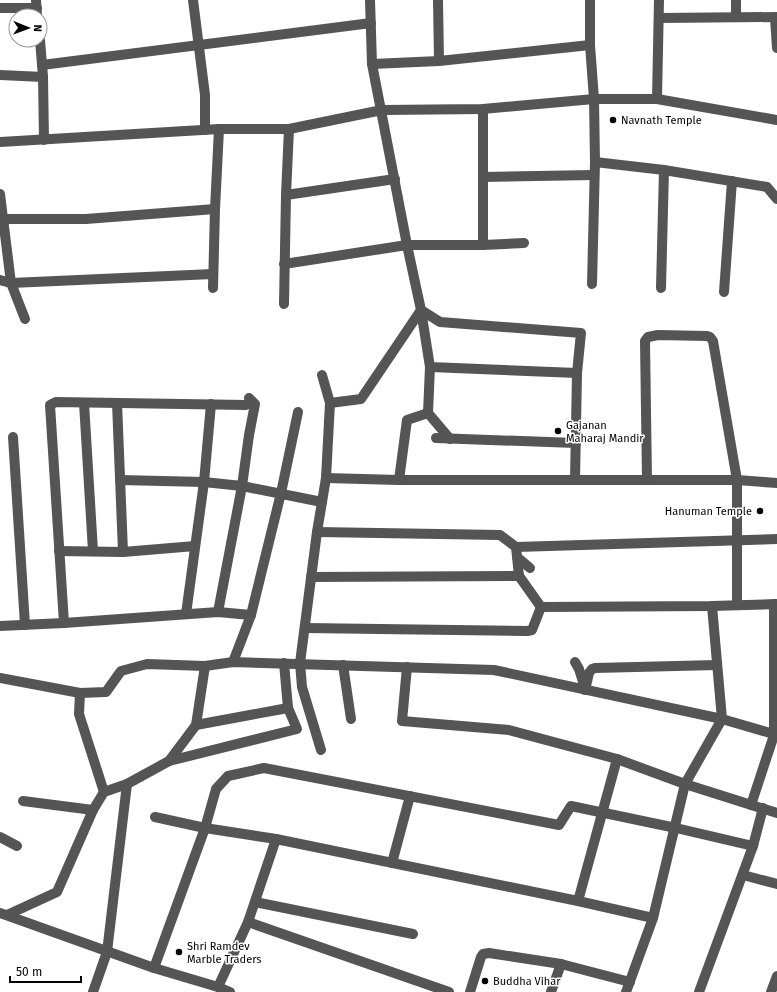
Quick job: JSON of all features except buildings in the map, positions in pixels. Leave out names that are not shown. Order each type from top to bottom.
[{"type":"street","points":[[193,0],[205,95],[205,130]]},
{"type":"street","points":[[370,0],[372,64],[407,245],[420,302],[430,367],[428,413],[450,439]]},
{"type":"street","points":[[438,0],[439,61]]},
{"type":"street","points":[[590,0],[590,45],[594,99],[595,162],[592,284]]},
{"type":"street","points":[[657,99],[659,0]]},
{"type":"street","points":[[736,0],[736,17]]},
{"type":"street","points":[[659,18],[776,17],[777,48]]},
{"type":"street","points":[[42,65],[371,23]]},
{"type":"street","points":[[372,64],[439,61],[590,45]]},
{"type":"street","points":[[41,48],[43,76],[44,140]]},
{"type":"street","points":[[0,75],[43,76]]},
{"type":"street","points":[[0,142],[219,129],[289,129],[382,110],[483,109],[594,99],[657,99],[777,120]]},
{"type":"street","points":[[483,109],[483,245]]},
{"type":"street","points":[[213,288],[219,129]]},
{"type":"street","points":[[284,304],[289,129]]},
{"type":"street","points":[[595,162],[664,170],[767,187],[777,199]]},
{"type":"street","points":[[660,288],[664,170]]},
{"type":"street","points":[[483,177],[594,175]]},
{"type":"street","points":[[286,195],[395,179]]},
{"type":"street","points":[[724,292],[732,181]]},
{"type":"street","points":[[0,194],[11,283],[25,319]]},
{"type":"street","points":[[4,220],[86,219],[215,209]]},
{"type":"street","points":[[284,264],[407,245],[483,245],[524,243]]},
{"type":"street","points":[[0,280],[11,283],[213,274]]},
{"type":"street","points":[[420,302],[440,322],[581,334],[577,373],[575,480]]},
{"type":"street","points":[[330,403],[361,400],[420,302]]},
{"type":"street","points":[[647,480],[645,341],[648,337],[652,336],[672,335],[710,337],[713,340],[737,480],[737,605]]},
{"type":"street","points":[[430,367],[577,373]]},
{"type":"street","points":[[321,750],[302,687],[300,663],[317,532],[326,478],[330,403],[322,375]]},
{"type":"street","points":[[64,623],[50,405],[56,402],[211,404],[248,402],[255,404],[242,486],[218,612]]},
{"type":"street","points":[[84,402],[93,551]]},
{"type":"street","points":[[117,403],[123,552]]},
{"type":"street","points":[[186,614],[204,482],[211,404]]},
{"type":"street","points":[[233,662],[251,615],[281,493],[298,412]]},
{"type":"street","points":[[399,480],[407,420],[428,413]]},
{"type":"street","points":[[13,437],[25,625]]},
{"type":"street","points":[[436,438],[576,443]]},
{"type":"street","points":[[326,478],[399,480],[737,480],[777,483]]},
{"type":"street","points":[[120,480],[204,482],[242,486],[322,502]]},
{"type":"street","points":[[317,532],[500,535],[516,547],[777,538]]},
{"type":"street","points":[[59,551],[123,552],[195,546]]},
{"type":"street","points":[[516,547],[519,576],[541,607]]},
{"type":"street","points":[[517,557],[530,568]]},
{"type":"street","points":[[311,577],[519,576]]},
{"type":"street","points":[[541,607],[775,604],[776,735],[751,805]]},
{"type":"street","points":[[470,992],[481,958],[483,954],[489,953],[561,964],[628,987],[653,918],[676,828],[685,784],[722,719],[712,606]]},
{"type":"street","points":[[305,628],[527,631],[532,630],[541,607]]},
{"type":"street","points":[[0,626],[218,612],[251,615]]},
{"type":"street","points":[[0,678],[80,693],[106,692],[121,671],[147,664],[205,666],[233,662],[300,663],[494,670],[722,719],[776,735]]},
{"type":"street","points":[[575,662],[579,669],[585,690]]},
{"type":"street","points":[[3,914],[57,892],[94,810],[104,792],[128,784],[169,761],[298,729],[288,708],[284,663]]},
{"type":"street","points":[[343,665],[352,719]]},
{"type":"street","points":[[585,690],[590,670],[594,668],[717,665]]},
{"type":"street","points":[[169,761],[196,725],[205,666]]},
{"type":"street","points":[[408,667],[402,721],[509,730],[616,759],[685,784],[777,813]]},
{"type":"street","points":[[80,693],[79,714],[104,792]]},
{"type":"street","points":[[196,725],[288,708]]},
{"type":"street","points":[[578,901],[616,759]]},
{"type":"street","points":[[154,968],[205,828],[216,789],[228,776],[264,768],[559,825],[571,806],[753,846]]},
{"type":"street","points":[[93,992],[106,952],[128,784]]},
{"type":"street","points":[[392,863],[410,796]]},
{"type":"street","points":[[23,801],[94,810]]},
{"type":"street","points":[[699,992],[743,875],[753,846],[763,808]]},
{"type":"street","points":[[155,817],[205,828],[276,839],[578,901],[653,918]]},
{"type":"street","points":[[0,837],[17,846]]},
{"type":"street","points":[[218,987],[248,922],[276,839]]},
{"type":"street","points":[[743,875],[777,884]]},
{"type":"street","points":[[255,902],[413,934]]},
{"type":"street","points":[[3,914],[106,952],[230,992]]},
{"type":"street","points":[[248,922],[450,992]]},
{"type":"street","points":[[551,992],[561,964]]},
{"type":"street","points":[[771,992],[777,976]]},
{"type":"place","name":"Navnath Temple","points":[[613,120]]},
{"type":"place","name":"Gajanan Maharaj Mandir","points":[[558,431]]},
{"type":"place","name":"Hanuman Temple","points":[[760,511]]},
{"type":"place","name":"Shri Ramdev Marble Traders","points":[[179,952]]},
{"type":"place","name":"Buddha Vihar","points":[[485,981]]}]
